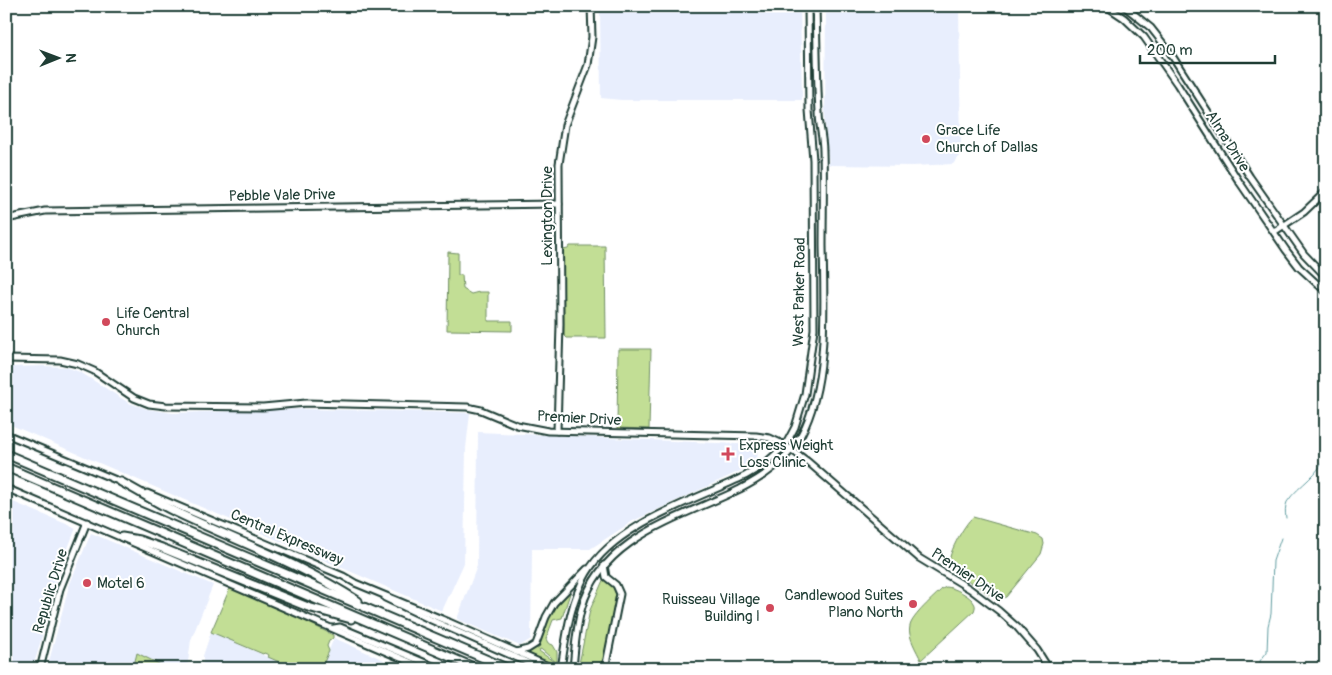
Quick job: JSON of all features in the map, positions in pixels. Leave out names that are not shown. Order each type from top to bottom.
[{"type":"highway","points":[[6,454],[509,669]]},
{"type":"highway","points":[[6,467],[478,669]]},
{"type":"highway","points":[[121,482],[180,514],[330,582],[373,610]]},
{"type":"highway","points":[[122,537],[139,540],[162,548],[308,607],[371,624]]},
{"type":"main road","name":"Lexington Drive","points":[[557,431],[560,324],[559,166],[561,144],[568,116],[588,65],[592,37],[591,6]]},
{"type":"main road","name":"West Parker Road","points":[[561,669],[575,601],[586,574],[611,544],[652,518],[754,471],[785,445],[795,427],[805,394],[814,321],[813,160],[808,92],[808,6]]},
{"type":"main road","name":"West Parker Road","points":[[573,669],[582,606],[589,589],[604,566],[626,544],[656,527],[764,476],[792,450],[806,426],[823,348],[824,315],[823,162],[818,93],[816,6]]},
{"type":"main road","name":"Alma Drive","points":[[1106,6],[1124,18],[1144,37],[1274,232],[1299,267],[1326,292]]},
{"type":"main road","name":"Alma Drive","points":[[1124,6],[1151,28],[1169,50],[1250,177],[1304,254],[1326,277]]},
{"type":"main road","points":[[808,36],[817,37]]},
{"type":"main road","points":[[808,92],[818,93]]},
{"type":"main road","points":[[813,160],[823,162]]},
{"type":"main road","points":[[1274,232],[1304,212],[1326,190]]},
{"type":"main road","name":"Pebble Vale Drive","points":[[6,219],[45,211],[559,204]]},
{"type":"main road","name":"Premier Drive","points":[[6,360],[60,360],[78,364],[94,371],[134,398],[158,406],[263,407],[306,404],[467,407],[481,410],[517,425],[539,430],[764,436],[792,450],[919,558],[970,589],[999,611],[1022,632],[1048,669]]},
{"type":"main road","points":[[805,394],[814,396]]},
{"type":"main road","name":"Central Expressway","points":[[7,434],[343,576],[355,583],[555,669]]},
{"type":"main road","points":[[6,488],[426,669]]},
{"type":"main road","points":[[703,495],[707,504]]},
{"type":"main road","points":[[652,518],[656,527]]},
{"type":"main road","name":"Republic Drive","points":[[40,669],[62,584],[87,522]]},
{"type":"main road","points":[[515,652],[528,649],[536,644],[546,617],[554,603],[593,564]]},
{"type":"main road","points":[[604,566],[606,577],[616,584],[620,594],[606,664],[607,669]]},
{"type":"main road","points":[[355,583],[414,613],[542,669]]},
{"type":"main road","points":[[333,628],[340,627],[440,669]]},
{"type":"shaded area","points":[[600,6],[800,6],[802,100],[621,100],[601,98]]},
{"type":"shaded area","points":[[826,6],[959,6],[961,155],[953,164],[913,166],[829,165],[825,123]]},
{"type":"shaded area","points":[[12,367],[66,367],[80,372],[129,403],[147,409],[173,413],[305,409],[470,413],[466,448],[464,563],[442,611],[11,425]]},
{"type":"shaded area","points":[[478,432],[758,445],[757,463],[633,521],[590,549],[532,549],[531,639],[520,646],[457,619],[477,566]]},
{"type":"shaded area","points":[[6,499],[76,528],[60,568],[32,669],[6,669]]},
{"type":"shaded area","points":[[91,533],[213,585],[191,640],[187,669],[169,669],[137,653],[133,669],[47,669],[69,586]]},
{"type":"shaded area","points":[[211,632],[295,669],[203,669],[203,656]]},
{"type":"shaded area","points":[[334,638],[384,660],[380,669],[321,669]]},
{"type":"green space","points":[[570,246],[605,246],[606,338],[567,338],[564,335],[563,250],[568,249]]},
{"type":"green space","points":[[448,252],[458,253],[458,275],[462,275],[463,289],[471,294],[488,292],[488,321],[512,321],[512,331],[447,330]]},
{"type":"green space","points":[[618,349],[651,349],[649,429],[617,428]]},
{"type":"green space","points":[[973,517],[1037,535],[1043,539],[1044,544],[1041,554],[1006,597],[993,597],[950,568],[949,563],[953,549],[961,533]]},
{"type":"green space","points":[[604,578],[613,586],[616,595],[604,669],[578,669],[590,610]]},
{"type":"green space","points":[[572,587],[562,618],[553,620],[546,639],[557,652],[557,663],[542,650],[540,649],[539,651],[557,664],[556,666],[530,655],[529,651],[536,647],[537,649],[539,648],[537,646],[554,606]]},
{"type":"green space","points":[[946,587],[957,590],[972,600],[975,605],[974,611],[921,660],[911,639],[910,626],[919,612]]},
{"type":"green space","points":[[230,588],[291,614],[333,635],[327,646],[329,651],[321,669],[295,669],[268,657],[269,655],[211,632]]},
{"type":"green space","points":[[137,653],[169,669],[133,669]]},
{"type":"waterway","points":[[1286,518],[1287,502],[1315,473],[1326,453]]},
{"type":"waterway","points":[[1260,669],[1260,661],[1267,652],[1273,561],[1281,538]]},
{"type":"place","name":"Grace Life Church of Dallas","points":[[926,139]]},
{"type":"place","name":"Life Central Church","points":[[106,322]]},
{"type":"place","name":"Express Weight Loss Clinic","points":[[728,454]]},
{"type":"place","name":"Motel 6","points":[[87,583]]},
{"type":"place","name":"Candlewood Suites Plano North","points":[[913,604]]},
{"type":"place","name":"Ruisseau Village Building I","points":[[770,608]]}]
